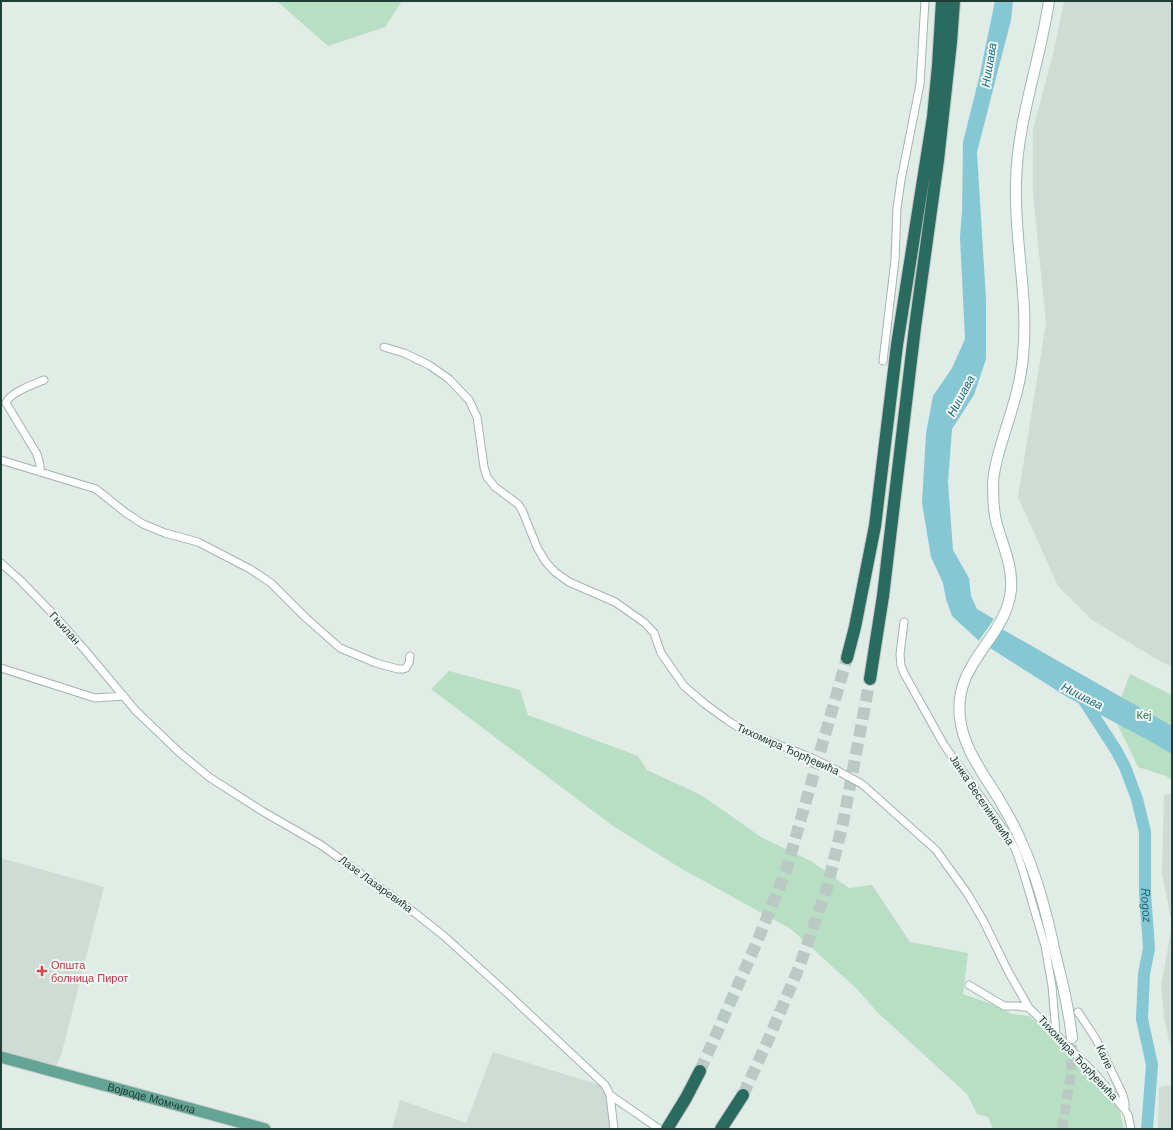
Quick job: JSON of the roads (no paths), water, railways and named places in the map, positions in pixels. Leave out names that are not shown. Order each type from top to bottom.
[{"type":"highway","points":[[847,658],[855,627],[875,526],[892,379],[932,117],[938,66],[942,1]]},
{"type":"highway","points":[[870,678],[883,596],[915,327],[938,160],[954,1]]},
{"type":"highway","points":[[667,1129],[700,1071]]},
{"type":"highway","points":[[721,1129],[743,1095]]},
{"type":"main road","points":[[1049,1],[1022,129],[1017,163],[1017,230],[1025,324],[1022,369],[1014,402],[997,458],[993,480],[996,521],[1007,555],[1011,577],[1011,588],[1007,606],[997,627],[971,666],[963,682],[959,699],[960,719],[966,744],[1012,821],[1032,867],[1043,901],[1063,984],[1070,1015],[1072,1038]]},
{"type":"main road","name":"Војводе Момчила","points":[[1,1057],[265,1129]]},
{"type":"street","points":[[883,361],[895,260],[897,208],[920,84],[925,1]]},
{"type":"street","name":"Тихомира Ђорђевића","points":[[384,347],[412,357],[434,368],[449,379],[469,400],[478,417],[484,467],[487,477],[496,487],[518,504],[522,510],[537,547],[545,561],[556,572],[569,582],[615,602],[645,623],[654,633],[661,653],[684,686],[705,704],[744,731],[812,758],[862,784],[936,850],[967,893],[1029,1008],[1098,1077],[1125,1110]]},
{"type":"street","points":[[40,472],[37,454],[6,402],[7,399],[15,394],[44,380]]},
{"type":"street","points":[[1,460],[96,489],[126,513],[143,524],[198,542],[250,569],[271,582],[340,648],[376,663],[398,669],[406,668],[410,656]]},
{"type":"street","name":"Гњилан","points":[[1,563],[54,615],[124,696]]},
{"type":"street","name":"Јанка Веселиновића","points":[[904,622],[900,654],[901,666],[905,675],[944,745],[1009,837],[1022,868],[1045,946],[1052,986],[1056,1034]]},
{"type":"street","points":[[1,668],[95,698],[124,696]]},
{"type":"street","name":"Лазе Лазаревића","points":[[124,696],[136,712],[180,753],[209,777],[262,811],[321,845],[415,912],[456,946],[605,1085],[610,1095],[614,1129]]},
{"type":"street","name":"Тихомира Ђорђевића","points":[[969,986],[1004,1006],[1029,1008]]},
{"type":"street","name":"Кале","points":[[1078,1012],[1096,1039],[1123,1095],[1125,1110],[1128,1115],[1131,1129]]},
{"type":"street","name":"Лазе Лазаревића","points":[[610,1095],[659,1129]]},
{"type":"water","name":"Нишава","points":[[995,1],[1013,1],[1011,20],[977,152],[986,299],[986,359],[974,395],[952,429],[948,482],[953,550],[969,578],[971,596],[977,609],[994,619],[979,641],[952,616],[946,599],[943,583],[931,557],[922,503],[926,433],[933,396],[952,368],[965,339],[960,237],[963,142],[979,78]]},
{"type":"water","name":"Нишава","points":[[1002,629],[1172,726],[1172,754],[1067,697],[990,648]]},
{"type":"waterway","name":"Rogoz","points":[[1081,696],[1116,750],[1125,767],[1137,799],[1145,832],[1145,893],[1149,948],[1144,974],[1142,1019],[1152,1065],[1147,1129]]},
{"type":"tunnel","points":[[700,1071],[757,942],[786,871],[847,658]]},
{"type":"tunnel","points":[[743,1095],[800,965],[827,888],[843,823],[870,679]]},
{"type":"tunnel","points":[[1062,1129],[1071,1074],[1072,1038]]},
{"type":"place","name":"Општа болница Пирот","points":[[42,971]]},
{"type":"park label","name":"Кеј","points":[[1144,715]]}]
